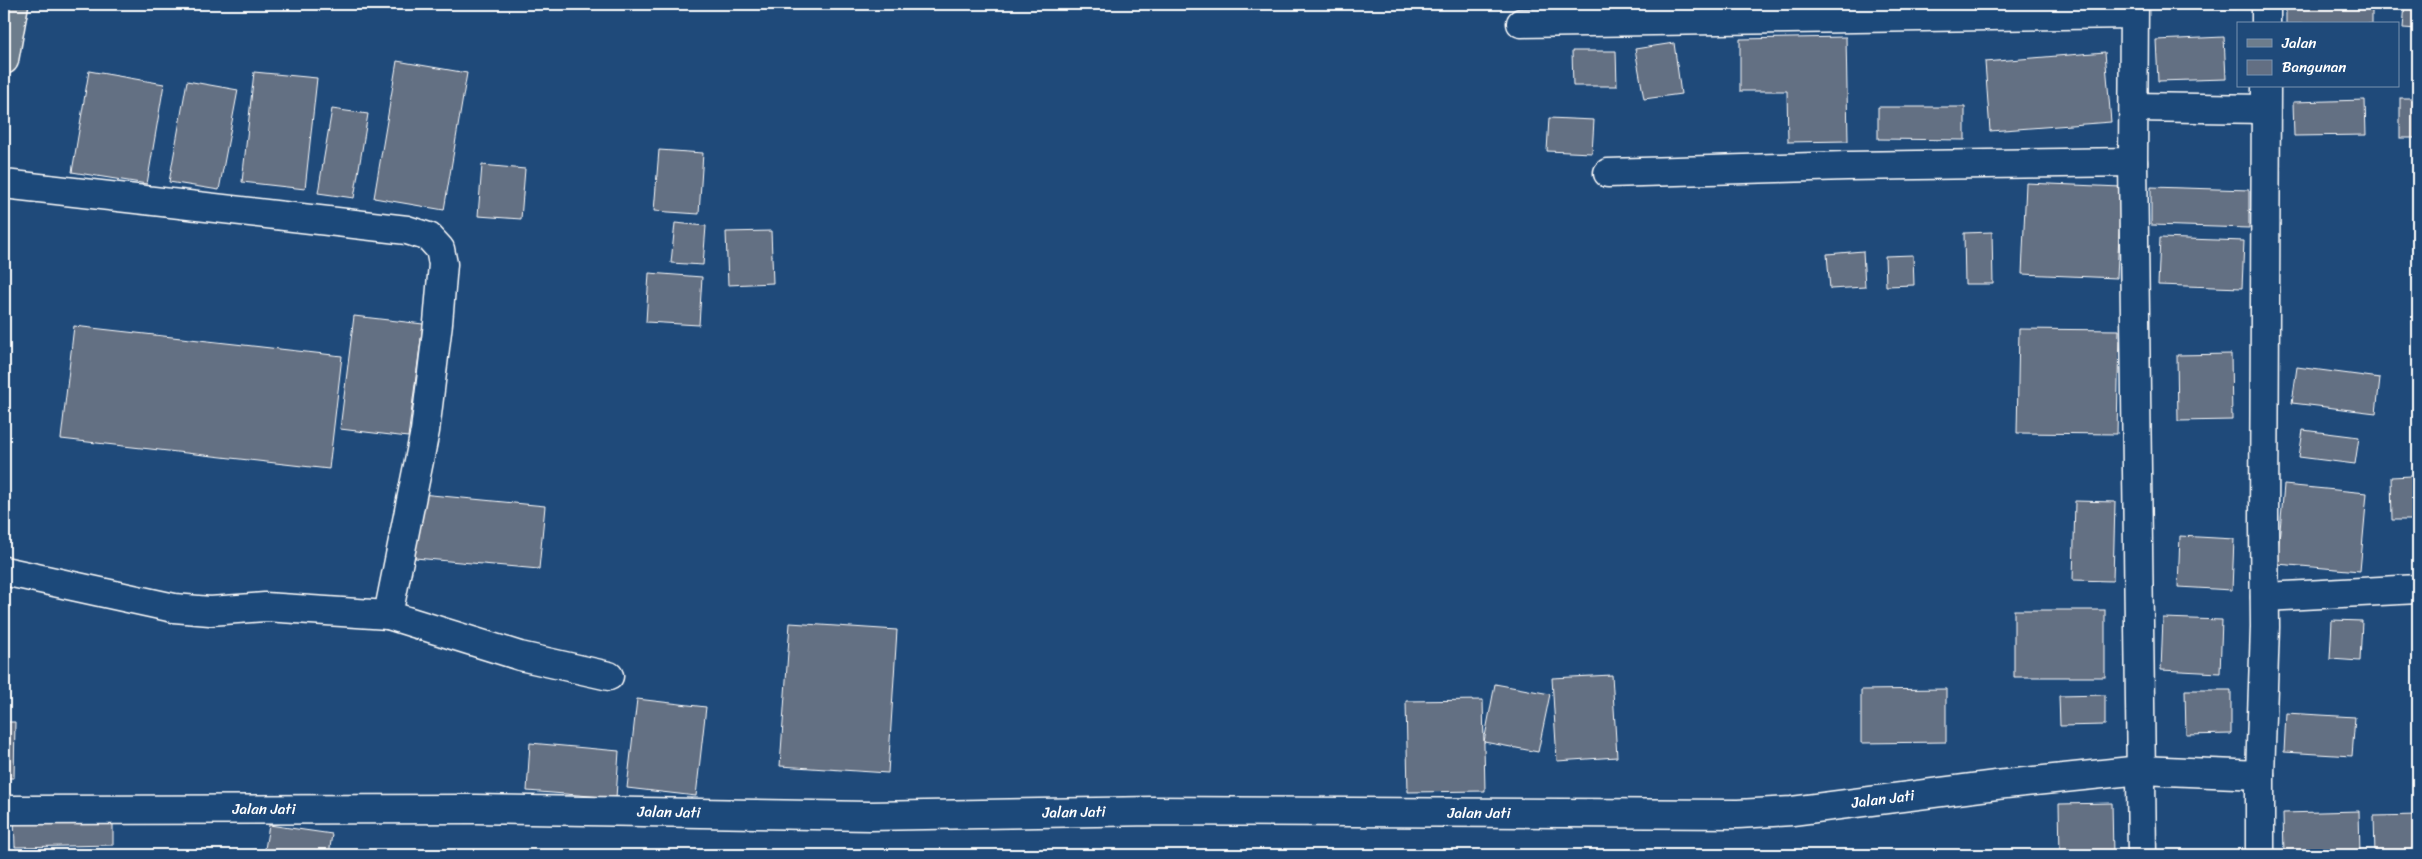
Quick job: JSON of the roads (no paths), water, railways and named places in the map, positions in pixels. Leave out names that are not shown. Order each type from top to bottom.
[{"type":"main road","points":[[4,60],[14,4]]},
{"type":"street","points":[[2266,4],[2266,22]]},
{"type":"street","points":[[1521,23],[2134,9],[2133,162],[2142,855]]},
{"type":"street","points":[[2134,107],[2266,98],[2265,597],[2260,775],[2260,855]]},
{"type":"street","points":[[1608,173],[1847,166],[2133,162]]},
{"type":"street","points":[[4,184],[407,230],[429,237],[440,249],[443,264],[425,431],[388,615]]},
{"type":"street","points":[[4,571],[174,608],[210,611],[265,607],[388,615],[520,656],[610,676]]},
{"type":"street","points":[[2265,597],[2418,589]]},
{"type":"street","name":"Jalan Jati","points":[[4,810],[476,808],[869,816],[1153,811],[1738,814],[1792,811],[1996,785],[2141,770],[2260,775]]}]
